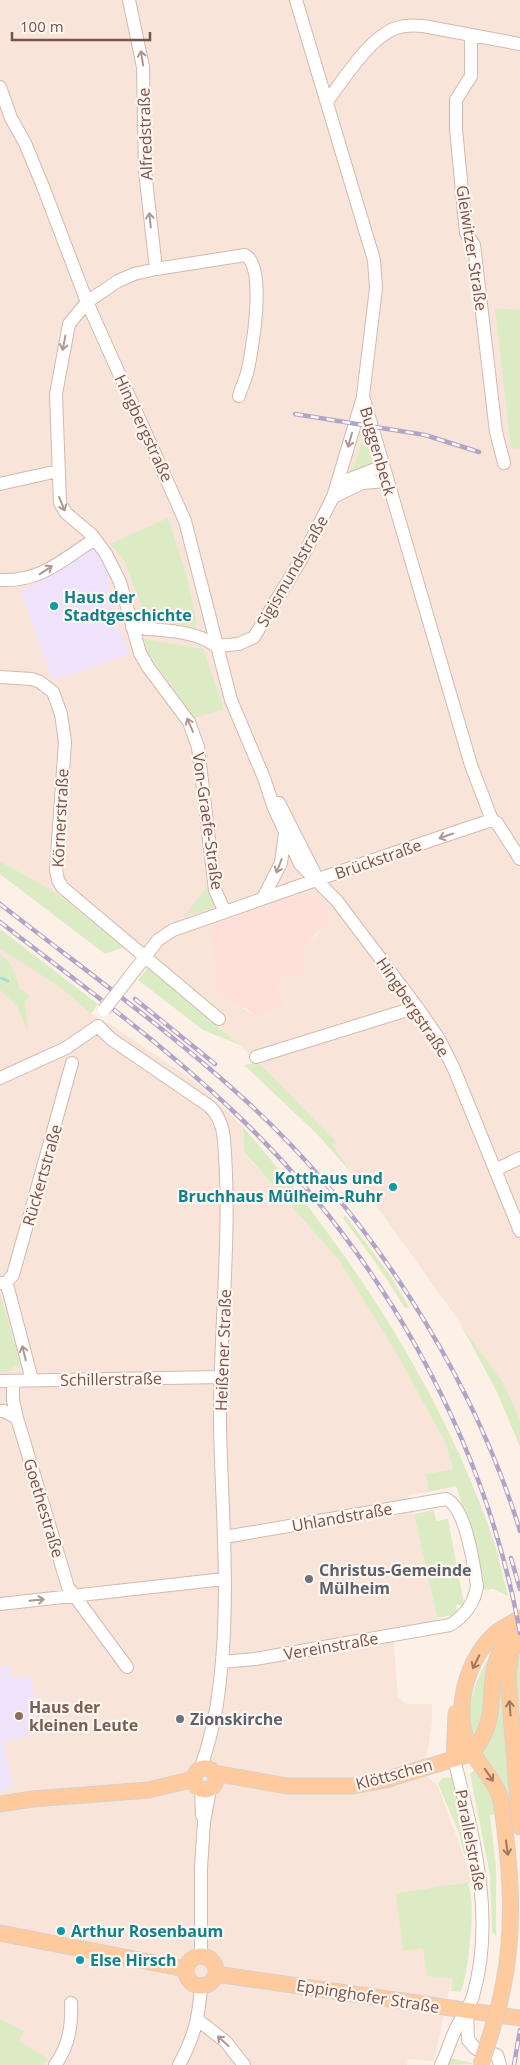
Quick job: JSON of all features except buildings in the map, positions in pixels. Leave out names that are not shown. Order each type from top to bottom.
[{"type":"main road","points":[[454,1759],[455,1722],[475,1662],[487,1643],[498,1632],[520,1618]]},
{"type":"main road","points":[[473,1753],[488,1726],[496,1661],[509,1638],[520,1632]]},
{"type":"main road","points":[[520,1640],[511,1652],[508,1676],[520,1826]]},
{"type":"main road","points":[[462,1697],[462,1719],[473,1753],[496,1785],[501,1800],[511,1881],[511,1934],[503,1988],[481,2065]]},
{"type":"main road","name":"Klöttschen","points":[[0,1804],[32,1799],[97,1795],[161,1788],[174,1789],[205,1780],[244,1779],[303,1787],[353,1786],[385,1780],[473,1753]]},
{"type":"main road","points":[[0,1933],[186,1970]]},
{"type":"main road","points":[[490,2065],[512,1989],[520,1945]]},
{"type":"main road","points":[[201,1955],[210,1958],[215,1965],[216,1974],[208,1985],[201,1986],[193,1984],[187,1978],[186,1970],[188,1962],[194,1957],[201,1955]]},
{"type":"main road","name":"Eppinghofer Straße","points":[[216,1974],[520,2018]]},
{"type":"street","name":"Alfredstraße","points":[[129,0],[143,67],[145,171],[156,268]]},
{"type":"street","name":"Buggenbeck","points":[[296,0],[328,100],[374,260],[376,288],[363,396],[471,765],[492,820],[497,823],[520,859]]},
{"type":"street","points":[[328,100],[355,64],[384,35],[396,28],[408,25],[423,26],[520,44]]},
{"type":"street","name":"Gleiwitzer Straße","points":[[471,36],[471,76],[458,93],[456,100],[456,129],[466,233],[474,245],[496,432],[504,463]]},
{"type":"street","name":"Hingbergstraße","points":[[0,87],[11,118],[25,143],[44,189],[87,302],[185,521],[231,700],[285,833],[300,864],[317,879],[337,902],[417,1007],[438,1039],[454,1069],[520,1231]]},
{"type":"street","name":"Von-Graefe-Straße","points":[[225,912],[215,890],[198,747],[184,713],[148,667],[135,640],[114,567],[94,539],[62,507],[58,471],[56,394],[60,363],[69,324],[87,302],[118,281],[156,268],[240,254],[249,257],[252,262],[255,278],[254,337],[247,375],[238,396]]},
{"type":"street","name":"Sigismundstraße","points":[[216,646],[239,644],[254,637],[302,558],[333,497],[363,396]]},
{"type":"street","points":[[337,484],[382,466]]},
{"type":"street","points":[[0,484],[58,471]]},
{"type":"street","name":"Sigismundstraße","points":[[333,497],[362,483],[387,481]]},
{"type":"street","points":[[0,580],[24,580],[38,575],[94,539]]},
{"type":"street","points":[[132,627],[191,635],[208,640],[216,646]]},
{"type":"street","name":"Körnerstraße","points":[[0,676],[32,679],[40,682],[53,692],[61,714],[64,742],[56,870],[62,887],[219,1019]]},
{"type":"street","name":"Hingbergstraße","points":[[264,778],[288,819],[317,879]]},
{"type":"street","name":"Brückstraße","points":[[98,1026],[104,1010],[145,957],[166,934],[264,896],[492,820]]},
{"type":"street","points":[[264,896],[278,871],[283,857],[285,833]]},
{"type":"street","points":[[256,1057],[417,1007]]},
{"type":"street","points":[[1,1076],[66,1048],[98,1026]]},
{"type":"street","name":"Heißener Straße","points":[[98,1026],[111,1039],[209,1106],[219,1117],[224,1139],[226,1236],[220,1427],[225,1537],[222,1662],[205,1780],[200,1899],[201,1955]]},
{"type":"street","name":"Rückertstraße","points":[[3,1283],[13,1275],[72,1063]]},
{"type":"street","points":[[495,1170],[520,1158]]},
{"type":"street","points":[[3,1283],[20,1325],[23,1348],[32,1380]]},
{"type":"street","name":"Schillerstraße","points":[[6,1381],[222,1377]]},
{"type":"street","name":"Goethestraße","points":[[6,1381],[68,1586],[128,1666]]},
{"type":"street","points":[[0,1411],[4,1411],[17,1418]]},
{"type":"street","name":"Uhlandstraße","points":[[225,1537],[439,1499],[451,1501],[455,1506]]},
{"type":"street","name":"Vereinstraße","points":[[222,1662],[255,1659],[440,1627],[450,1625],[458,1620],[476,1594],[476,1579],[469,1543],[455,1506]]},
{"type":"street","points":[[0,1604],[224,1579]]},
{"type":"street","name":"Parallelstraße","points":[[441,2065],[449,2050],[458,2023],[467,2011],[473,1995],[480,1949],[482,1899],[474,1841],[454,1759]]},
{"type":"street","points":[[179,2065],[193,2039],[198,2020],[201,1986]]},
{"type":"street","points":[[55,2065],[68,2041],[72,2023],[71,2003]]},
{"type":"street","name":"Parallelstraße","points":[[467,2011],[466,2032],[472,2046]]},
{"type":"street","points":[[198,2020],[226,2042],[244,2065]]},
{"type":"street","points":[[449,2050],[472,2046],[497,2055],[500,2065]]},
{"type":"shaded area","points":[[0,0],[520,0],[520,1420],[504,1384],[332,1144],[336,1143],[258,1062],[220,1027],[53,891],[0,861]],"holes":[[[307,893],[317,897],[329,911],[321,930],[276,981],[286,1007],[256,1017],[237,1004],[210,925]]]},
{"type":"shaded area","points":[[92,549],[99,554],[110,580],[108,582],[108,589],[116,608],[112,610],[129,654],[53,681],[20,590],[42,581],[81,553]]},
{"type":"shaded area","points":[[307,893],[317,897],[329,911],[327,914],[332,921],[316,934],[301,954],[307,971],[276,981],[286,1007],[256,1017],[244,1006],[242,1008],[218,992],[210,925]]},
{"type":"shaded area","points":[[0,949],[61,988],[91,1014],[113,1026],[198,1084],[243,1127],[244,1153],[340,1262],[397,1353],[445,1442],[453,1469],[426,1474],[429,1492],[407,1495],[414,1514],[438,1624],[393,1633],[398,1697],[406,1704],[432,1704],[432,1723],[427,1755],[423,1761],[426,1775],[438,1786],[471,1876],[470,1882],[396,1893],[423,1948],[452,1978],[434,2061],[408,2059],[407,2065],[0,2065]]},
{"type":"shaded area","name":"Haus der kleinen Leute","points":[[10,1666],[11,1678],[31,1677],[42,1733],[3,1741],[13,1788],[0,1792],[0,1667]]},
{"type":"green space","points":[[495,308],[520,310],[520,448],[511,449]]},
{"type":"green space","points":[[365,432],[373,463],[347,472],[354,467]]},
{"type":"green space","points":[[168,518],[186,574],[197,623],[196,627],[147,620],[124,560],[110,544]]},
{"type":"green space","points":[[144,639],[203,649],[224,709],[191,719],[172,685],[147,652]]},
{"type":"green space","points":[[0,861],[53,891],[125,947],[105,954],[0,874]]},
{"type":"green space","points":[[207,887],[214,903],[212,908],[183,917]]},
{"type":"green space","points":[[0,929],[98,1004],[91,1014],[61,988],[0,949]]},
{"type":"green space","points":[[0,954],[13,969],[19,988],[30,996],[25,1003],[28,1032],[17,1006],[0,990]]},
{"type":"green space","points":[[148,967],[240,1045],[203,1030],[138,980]]},
{"type":"green space","points":[[258,1062],[337,1143],[332,1144],[355,1177],[316,1133],[244,1065]]},
{"type":"green space","points":[[243,1127],[318,1220],[353,1268],[416,1368],[468,1475],[493,1538],[508,1596],[493,1589],[483,1590],[474,1543],[456,1486],[429,1492],[426,1474],[453,1469],[445,1442],[397,1354],[340,1262],[244,1152]]},
{"type":"green space","points":[[345,1215],[390,1275],[409,1307],[405,1308],[380,1269],[343,1218]]},
{"type":"green space","points":[[0,1295],[22,1366],[14,1366],[11,1371],[0,1372]]},
{"type":"green space","points":[[460,1323],[504,1384],[520,1420],[520,1447],[497,1392]]},
{"type":"green space","points":[[434,1510],[436,1521],[448,1519],[464,1604],[456,1605],[457,1611],[454,1615],[437,1618],[414,1514]]},
{"type":"green space","points":[[495,1648],[487,1670],[483,1716],[476,1732],[471,1736],[470,1712],[474,1690],[483,1668]]},
{"type":"green space","points":[[520,1654],[520,1749],[514,1689],[516,1665]]},
{"type":"green space","points":[[503,1662],[512,1813],[509,1813],[484,1758],[482,1743]]},
{"type":"green space","points":[[475,1769],[492,1790],[496,1814],[490,1815],[496,1866],[496,1936],[492,1932],[490,1875],[470,1774]]},
{"type":"green space","points":[[452,1777],[469,1853],[464,1854],[459,1833],[438,1784],[442,1778]]},
{"type":"green space","points":[[470,1882],[468,1885],[472,1906],[471,1938],[464,1983],[461,1992],[451,1991],[452,1978],[427,1976],[423,1948],[403,1951],[396,1893]]},
{"type":"green space","points":[[0,2019],[24,2031],[19,2041],[48,2059],[42,2065],[0,2065]]},
{"type":"green space","points":[[451,2058],[475,2064],[448,2065]]},
{"type":"waterway","points":[[1,978],[8,981]]},
{"type":"railway","points":[[295,414],[425,435],[479,452]]},
{"type":"railway","points":[[0,904],[155,1023],[215,1073],[289,1143],[332,1191],[410,1297],[444,1354],[474,1412],[499,1472],[520,1531]]},
{"type":"railway","points":[[0,922],[177,1061],[233,1111],[286,1165],[334,1223],[378,1284],[418,1350],[452,1417],[481,1488],[504,1560],[520,1633]]},
{"type":"railway","points":[[135,999],[215,1064]]},
{"type":"railway","points":[[511,1558],[520,1589]]},
{"type":"railway","points":[[514,2065],[520,2030]]},
{"type":"place","name":"Haus der Stadtgeschichte","points":[[54,606]]},
{"type":"place","name":"Kotthaus und Bruchhaus Mülheim-Ruhr","points":[[393,1187]]},
{"type":"place","name":"Christus-Gemeinde Mülheim","points":[[309,1579]]},
{"type":"place","name":"Haus der kleinen Leute","points":[[19,1716]]},
{"type":"place","name":"Zionskirche","points":[[180,1719]]},
{"type":"place","name":"Arthur Rosenbaum","points":[[61,1931]]},
{"type":"place","name":"Else Hirsch","points":[[80,1960]]}]
